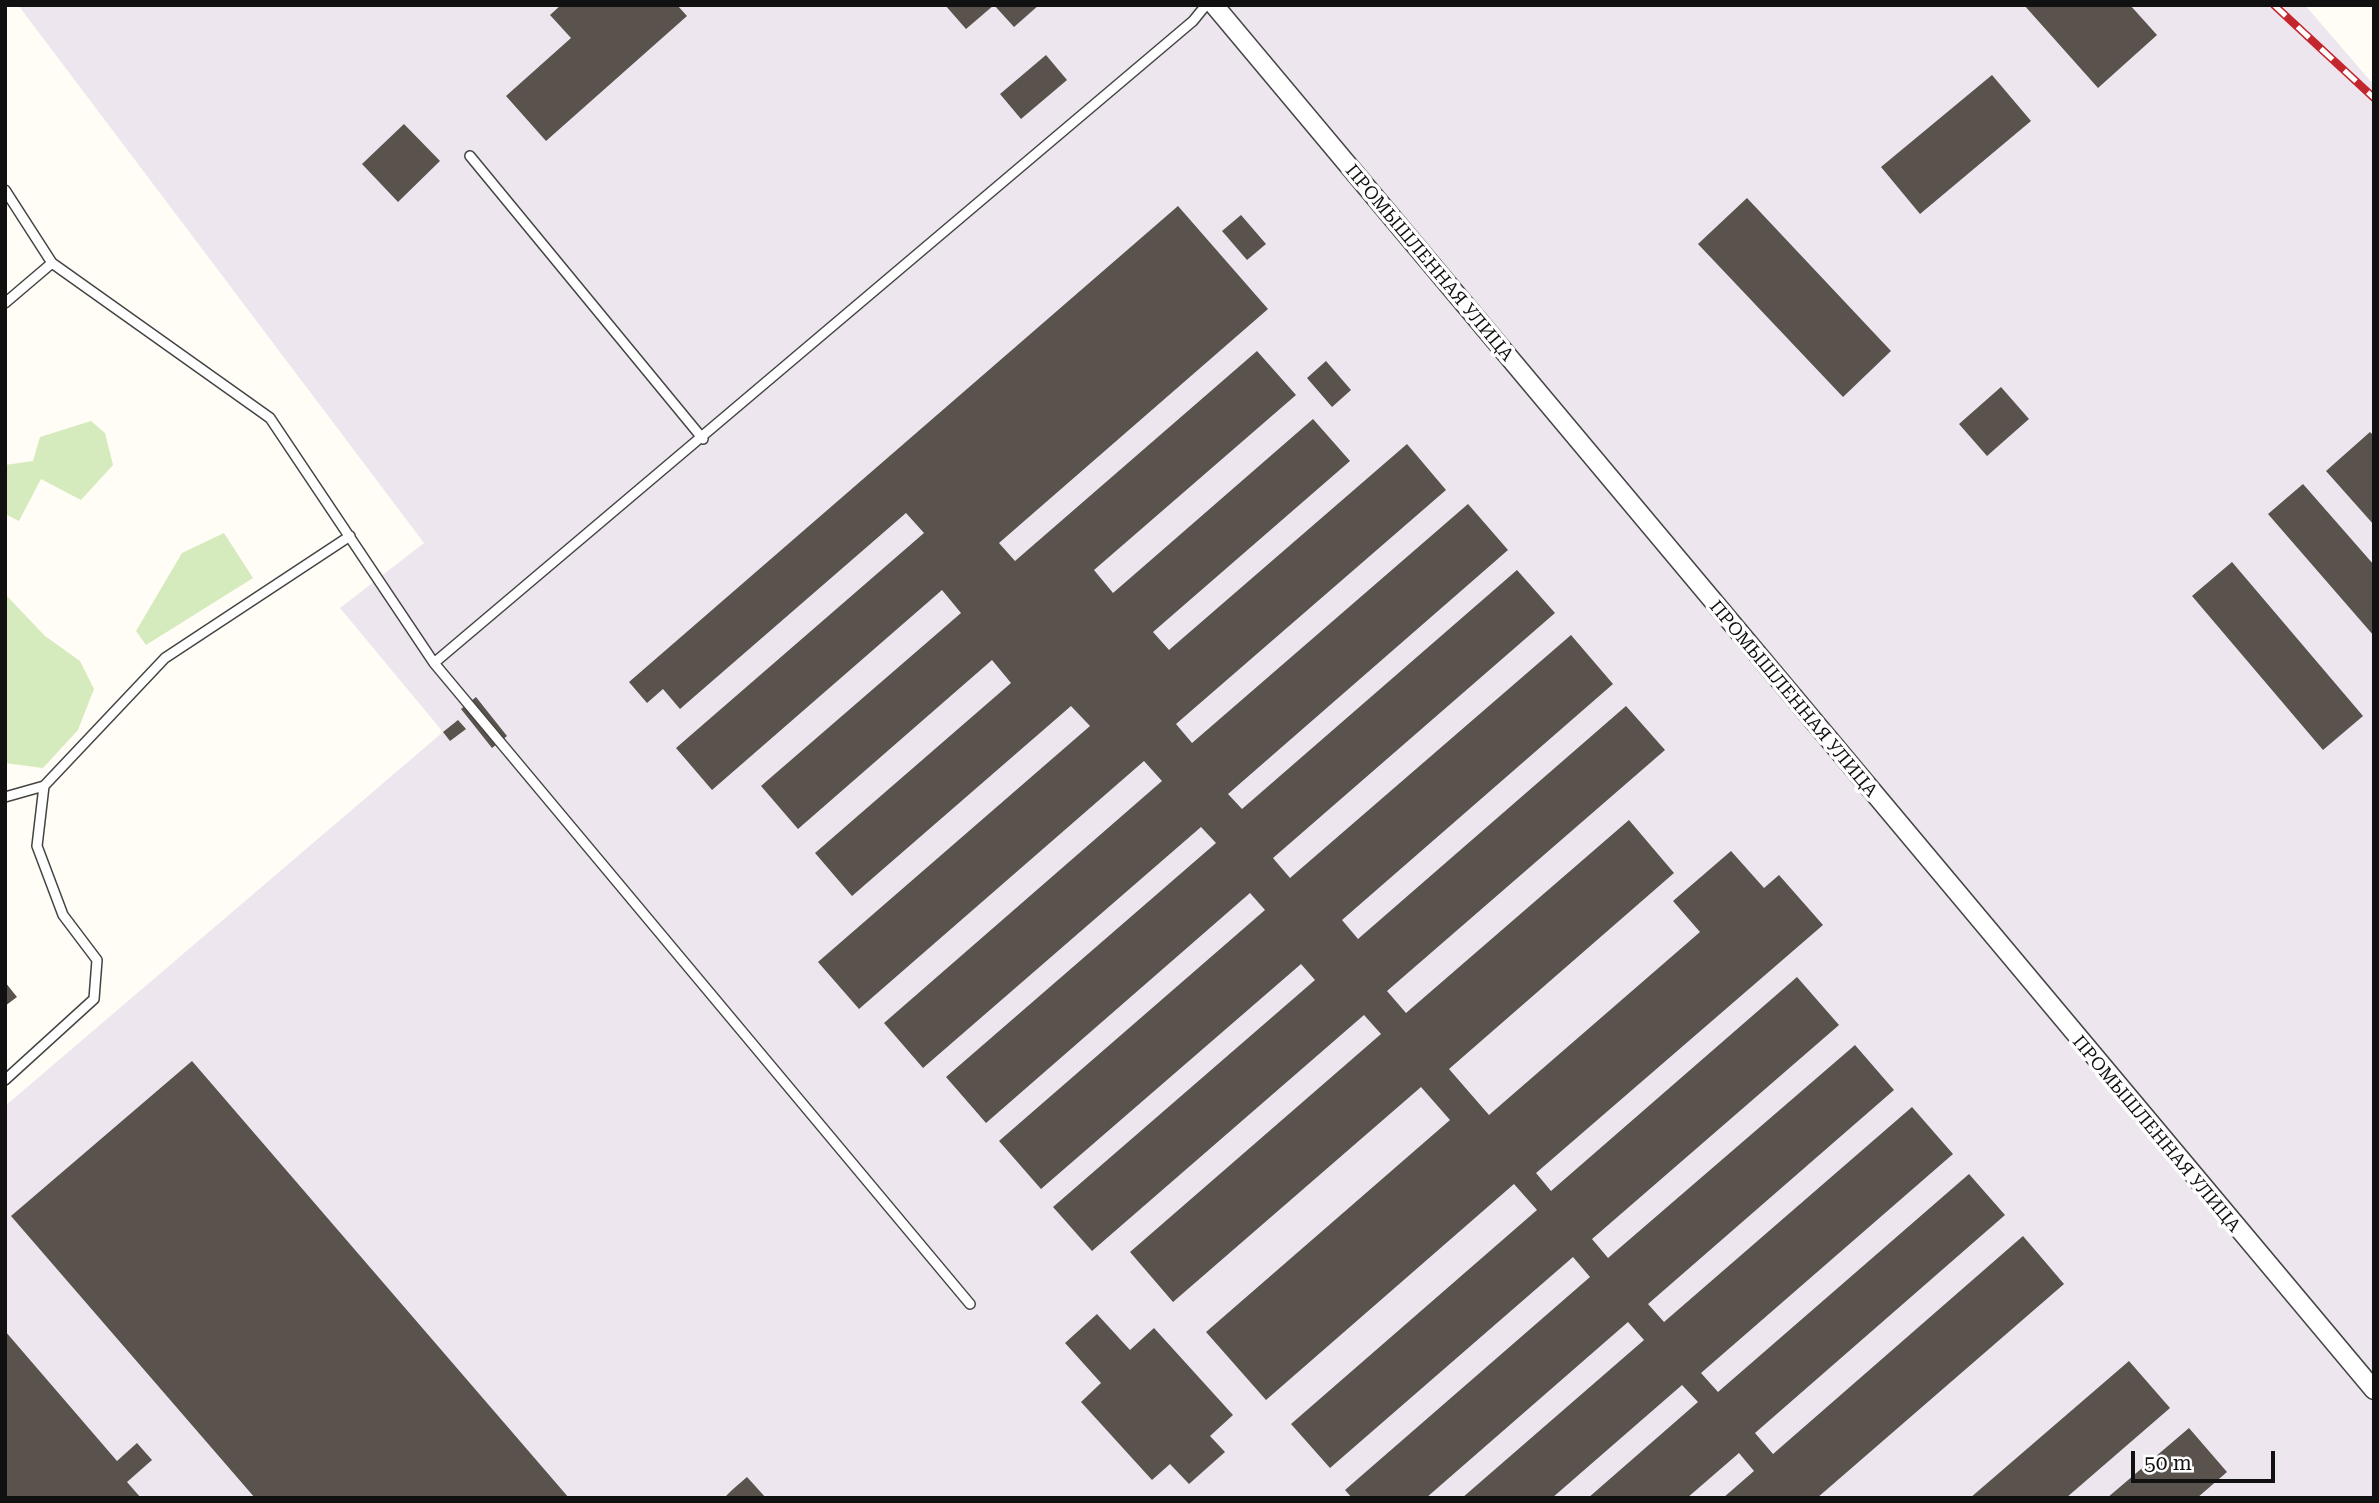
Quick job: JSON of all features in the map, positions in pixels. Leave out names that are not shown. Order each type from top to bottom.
[{"type":"street","name":"ПРОМЫШЛЕННАЯ УЛИЦА","points":[[1214,5],[2374,1390]]},
{"type":"lane","points":[[434,663],[703,439],[1193,21],[1206,5]]},
{"type":"lane","points":[[470,156],[703,439]]},
{"type":"lane","points":[[5,190],[52,263],[270,418],[434,663],[970,1304]]},
{"type":"lane","points":[[5,303],[52,263]]},
{"type":"lane","points":[[5,797],[44,786],[165,658],[350,536]]},
{"type":"lane","points":[[5,1080],[94,999],[97,960],[63,915],[37,846],[44,786]]},
{"type":"shaded area","points":[[18,5],[2305,5],[2374,85],[2374,1498],[5,1498],[5,1106],[443,732],[340,608],[424,543]]},
{"type":"green space","points":[[91,421],[105,433],[113,465],[81,500],[41,479],[19,521],[5,514],[5,465],[33,461],[40,437]]},
{"type":"green space","points":[[224,533],[253,578],[146,645],[136,631],[182,553]]},
{"type":"green space","points":[[5,594],[45,636],[80,661],[94,689],[78,730],[43,768],[5,763]]},
{"type":"building","points":[[561,5],[677,5],[687,16],[546,141],[506,96],[571,38],[550,15]]},
{"type":"building","points":[[945,5],[994,5],[966,29]]},
{"type":"building","points":[[994,5],[1039,5],[1014,27]]},
{"type":"building","points":[[2024,5],[2130,5],[2157,35],[2098,88]]},
{"type":"building","points":[[1046,55],[1067,80],[1021,119],[1000,94]]},
{"type":"building","points":[[1992,75],[2031,121],[1920,214],[1881,167]]},
{"type":"building","points":[[404,124],[440,161],[398,202],[362,164]]},
{"type":"building","points":[[1747,198],[1891,351],[1843,397],[1698,244]]},
{"type":"building","points":[[1178,206],[1268,309],[999,543],[1015,561],[1257,351],[1296,395],[1094,570],[1113,593],[1313,419],[1350,461],[1153,632],[1169,650],[1407,444],[1446,490],[1176,724],[1192,743],[1468,504],[1508,550],[1228,794],[1242,809],[1517,570],[1555,613],[1273,858],[1290,878],[1571,635],[1613,684],[1342,920],[1358,939],[1626,706],[1665,750],[1387,991],[1406,1013],[1629,820],[1674,873],[1449,1069],[1489,1115],[1700,932],[1673,901],[1731,851],[1764,888],[1779,875],[1823,925],[1536,1173],[1551,1191],[1797,977],[1839,1025],[1592,1239],[1608,1258],[1855,1045],[1894,1090],[1648,1304],[1664,1322],[1912,1107],[1953,1154],[1701,1373],[1718,1392],[1969,1174],[2005,1215],[1755,1433],[1773,1454],[2023,1236],[2064,1284],[1817,1498],[1723,1498],[1754,1471],[1739,1453],[1687,1498],[1588,1498],[1698,1402],[1682,1385],[1552,1498],[1462,1498],[1644,1340],[1628,1322],[1426,1498],[1352,1498],[1345,1490],[1590,1277],[1573,1257],[1330,1468],[1291,1424],[1537,1210],[1514,1184],[1266,1400],[1206,1332],[1450,1120],[1421,1087],[1173,1302],[1130,1252],[1381,1034],[1364,1015],[1092,1251],[1053,1207],[1315,980],[1301,964],[1041,1189],[999,1141],[1265,910],[1250,893],[986,1123],[946,1077],[1216,843],[1201,827],[923,1068],[884,1023],[1162,781],[1144,761],[859,1009],[818,962],[1090,726],[1071,706],[852,896],[815,853],[1011,683],[992,660],[798,829],[761,786],[961,613],[942,590],[712,790],[676,748],[924,533],[906,513],[680,709],[663,689],[647,703],[629,682]]},
{"type":"building","points":[[1241,215],[1266,244],[1247,260],[1222,231]]},
{"type":"building","points":[[1326,361],[1351,390],[1332,407],[1307,378]]},
{"type":"building","points":[[2001,387],[2029,419],[1987,456],[1959,424]]},
{"type":"building","points":[[2370,432],[2374,436],[2374,525],[2326,471]]},
{"type":"building","points":[[2303,484],[2374,565],[2374,636],[2268,514]]},
{"type":"building","points":[[2232,562],[2363,716],[2323,750],[2192,596]]},
{"type":"building","points":[[476,697],[507,736],[492,748],[461,709]]},
{"type":"building","points":[[458,720],[466,729],[450,741],[443,732]]},
{"type":"building","points":[[5,982],[17,997],[5,1006]]},
{"type":"building","points":[[192,1061],[569,1498],[255,1498],[11,1216]]},
{"type":"building","points":[[1097,1314],[1130,1350],[1154,1328],[1233,1415],[1210,1436],[1225,1452],[1189,1484],[1170,1464],[1152,1480],[1081,1402],[1101,1383],[1065,1343]]},
{"type":"building","points":[[5,1331],[117,1461],[137,1443],[152,1460],[127,1482],[141,1498],[5,1498]]},
{"type":"building","points":[[2129,1361],[2170,1408],[2066,1498],[1970,1498]]},
{"type":"building","points":[[2189,1428],[2227,1472],[2197,1498],[2107,1498]]},
{"type":"building","points":[[747,1477],[766,1498],[724,1498],[732,1490]]},
{"type":"railway","points":[[2274,5],[2374,98]]}]
